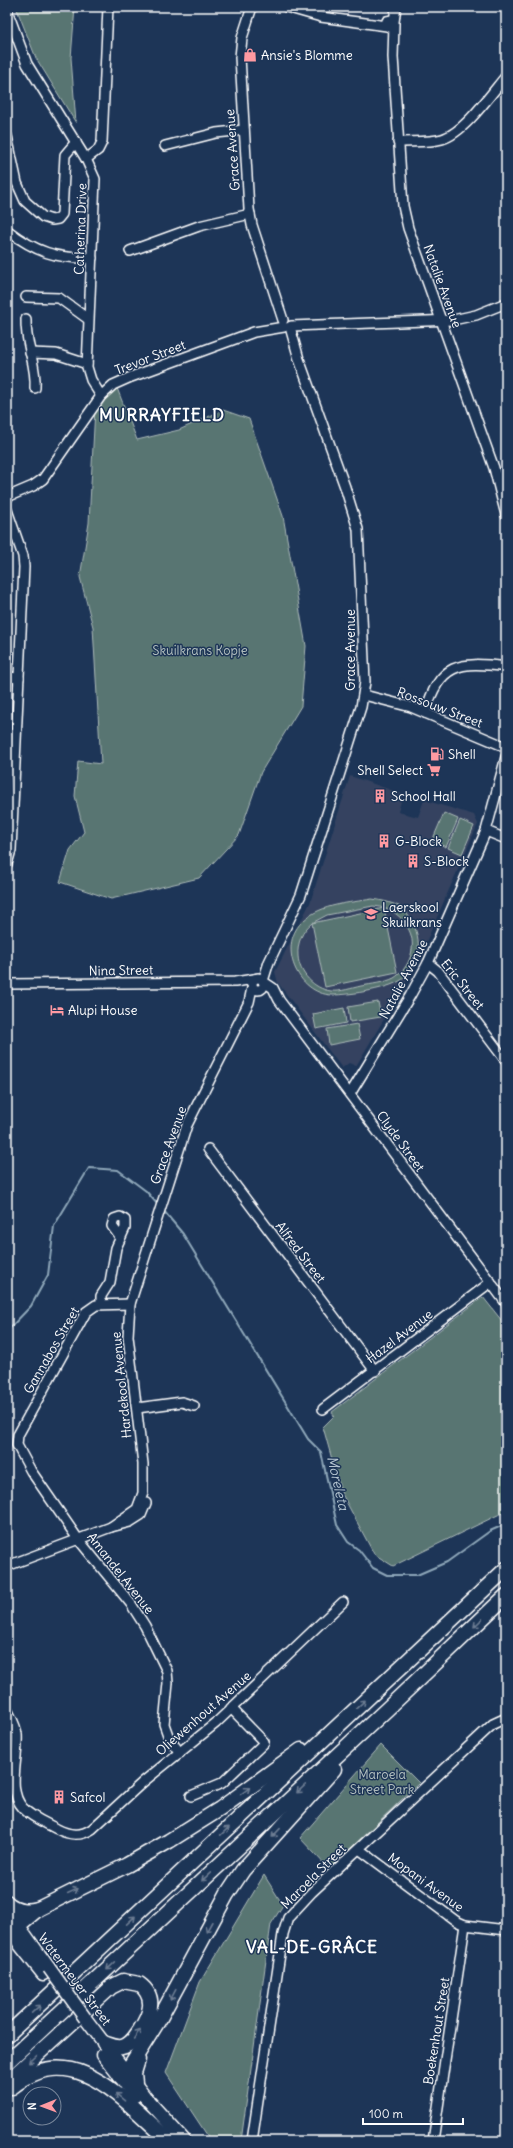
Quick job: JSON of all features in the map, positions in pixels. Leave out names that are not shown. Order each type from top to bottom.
[{"type":"highway","points":[[7,2035],[506,1569]]},
{"type":"highway","points":[[7,2062],[386,1710],[506,1596]]},
{"type":"highway","points":[[123,2073],[146,2041],[164,2012],[227,1894],[243,1870],[386,1710]]},
{"type":"highway","points":[[11,1929],[38,1909],[127,1865],[220,1809],[347,1717]]},
{"type":"highway","points":[[8,1902],[20,1910],[38,1909]]},
{"type":"highway","points":[[7,2082],[111,1987],[125,1981],[139,1984],[149,1995],[151,2004],[144,2023],[133,2040],[126,2046],[114,2047],[104,2043]]},
{"type":"highway","points":[[135,2083],[135,2068],[146,2041]]},
{"type":"highway","points":[[7,2091],[26,2077],[47,2070],[63,2068],[82,2072],[105,2084],[171,2141]]},
{"type":"main road","name":"Watermeyer Street","points":[[8,1902],[11,1929],[46,1971],[82,2021],[123,2073]]},
{"type":"main road","name":"Watermeyer Street","points":[[82,2021],[104,2043],[123,2073]]},
{"type":"main road","points":[[123,2073],[135,2083],[178,2141]]},
{"type":"main road","points":[[123,2073],[171,2141]]},
{"type":"main road","points":[[145,2097],[184,2141]]},
{"type":"street","points":[[86,159],[98,150],[102,142],[108,7]]},
{"type":"street","name":"Grace Avenue","points":[[130,1304],[187,1125],[301,895],[334,796],[364,696],[366,671],[358,529],[347,492],[252,225],[250,214],[240,51],[245,27],[252,7]]},
{"type":"street","points":[[286,7],[325,18],[390,24]]},
{"type":"street","name":"Natalie Avenue","points":[[393,7],[390,24],[401,194],[407,221],[497,477],[506,515]]},
{"type":"street","name":"Natalie Avenue","points":[[390,24],[396,7]]},
{"type":"street","name":"Catherina Drive","points":[[7,10],[27,64],[86,159],[93,172],[96,184],[88,319],[87,364],[89,376],[101,396]]},
{"type":"street","points":[[398,142],[438,140],[449,136],[460,127],[506,76]]},
{"type":"street","points":[[165,146],[216,133],[244,130]]},
{"type":"street","points":[[7,136],[19,190],[25,201],[43,217],[52,220],[58,219],[62,214],[66,155],[76,142]]},
{"type":"street","points":[[130,251],[199,226],[250,214]]},
{"type":"street","points":[[7,230],[46,254],[58,257],[92,258]]},
{"type":"street","points":[[26,297],[59,298],[88,319]]},
{"type":"street","name":"Trevor Street","points":[[7,497],[33,486],[43,479],[101,396],[113,385],[124,380],[254,332],[287,323],[332,324],[453,320],[476,315],[506,303]]},
{"type":"street","points":[[26,320],[26,337],[36,375],[35,388]]},
{"type":"street","points":[[30,353],[56,354],[87,364]]},
{"type":"street","points":[[497,477],[506,474]]},
{"type":"street","points":[[7,510],[24,563],[11,850],[7,864]]},
{"type":"street","points":[[425,713],[435,685],[451,670],[473,664],[506,667]]},
{"type":"street","points":[[7,677],[19,678]]},
{"type":"street","name":"Rossouw Street","points":[[364,696],[400,704],[506,747]]},
{"type":"street","name":"Natalie Avenue","points":[[350,1094],[410,996],[428,962],[486,830],[506,757]]},
{"type":"street","points":[[486,830],[506,839]]},
{"type":"street","name":"Eric Street","points":[[428,962],[442,975],[506,1061]]},
{"type":"street","name":"Nina Street","points":[[7,984],[235,982],[257,984]]},
{"type":"street","name":"Clyde Street","points":[[257,984],[270,985],[275,994],[506,1303]]},
{"type":"street","name":"Alfred Street","points":[[208,1149],[375,1370]]},
{"type":"street","points":[[120,1237],[116,1248],[110,1282],[102,1294],[101,1304],[130,1304]]},
{"type":"street","name":"Hazel Avenue","points":[[323,1409],[491,1282]]},
{"type":"street","name":"Gannabos Street","points":[[26,1463],[17,1445],[18,1435],[85,1314],[91,1308],[101,1304]]},
{"type":"street","name":"Hardekool Avenue","points":[[7,1566],[128,1520],[137,1509],[141,1501],[143,1464],[128,1336],[130,1304]]},
{"type":"street","points":[[136,1408],[182,1402],[194,1406]]},
{"type":"street","name":"Amandel Avenue","points":[[26,1463],[78,1539],[132,1604],[150,1637],[167,1673],[168,1683],[164,1724],[169,1738],[180,1753]]},
{"type":"street","name":"Oliewenhout Avenue","points":[[7,1708],[17,1734],[15,1786],[19,1802],[30,1814],[66,1833],[75,1835],[84,1833],[92,1829],[147,1779],[180,1753],[231,1708],[344,1602]]},
{"type":"street","points":[[191,1796],[222,1783],[264,1744],[264,1742],[231,1708]]},
{"type":"street","name":"Maroela Street","points":[[252,2141],[285,1925],[298,1906],[493,1724],[506,1718]]},
{"type":"street","name":"Mopani Avenue","points":[[359,1849],[452,1918],[465,1925],[506,1930]]},
{"type":"street","name":"Boekenhout Street","points":[[433,2141],[465,1925]]},
{"type":"shaded area","name":"Laerskool Skuilkrans","points":[[350,776],[403,794],[398,812],[418,817],[424,800],[474,815],[478,824],[415,967],[356,1066],[349,1063],[342,1068],[278,983],[275,972],[310,903]]},
{"type":"green space","points":[[16,7],[75,7],[71,58],[76,123],[36,58]]},
{"type":"green space","name":"Skuilkrans Kopje","points":[[117,388],[137,440],[179,430],[223,410],[249,419],[283,516],[306,646],[301,706],[261,772],[239,835],[199,878],[111,899],[60,882],[70,850],[84,832],[75,796],[78,761],[101,764],[93,627],[80,577],[89,523],[95,408]]},
{"type":"green space","points":[[444,813],[458,819],[446,847],[432,841]]},
{"type":"green space","points":[[460,820],[474,826],[462,854],[448,848]]},
{"type":"green space","points":[[372,899],[401,907],[413,924],[418,939],[418,947],[415,963],[411,970],[405,977],[391,985],[340,995],[320,992],[309,986],[300,977],[294,966],[291,954],[292,942],[296,930],[304,920],[327,907]],"holes":[[[373,906],[390,910],[403,920],[409,930],[412,950],[408,963],[400,974],[390,980],[382,982],[335,991],[325,990],[313,984],[301,968],[298,956],[298,946],[308,926],[327,915]]]},
{"type":"green space","points":[[384,908],[397,972],[325,987],[312,923]]},
{"type":"green space","points":[[378,1002],[381,1017],[350,1022],[348,1007]]},
{"type":"green space","points":[[344,1008],[346,1023],[316,1029],[313,1014]]},
{"type":"green space","points":[[357,1024],[360,1039],[329,1045],[327,1029]]},
{"type":"green space","points":[[483,1297],[506,1326],[506,1511],[393,1566],[374,1554],[341,1492],[323,1427],[334,1416],[332,1412]]},
{"type":"green space","name":"Maroela Street Park","points":[[381,1745],[419,1783],[329,1869],[300,1838]]},
{"type":"green space","points":[[264,1875],[283,1905],[271,1924],[241,2141],[211,2141],[166,2073],[200,1982]]},
{"type":"waterway","points":[[7,1331],[31,1306],[48,1275],[54,1226],[89,1168],[118,1170],[146,1191],[158,1205]]},
{"type":"waterway","name":"Moreleta","points":[[163,1210],[183,1234],[308,1439],[321,1452],[337,1525],[348,1542],[359,1550],[373,1568],[387,1575],[417,1575],[447,1562],[490,1531],[506,1524]]},
{"type":"place","name":"Ansie's Blomme","points":[[250,55]]},
{"type":"place","name":"Shell","points":[[437,754]]},
{"type":"place","name":"Shell Select","points":[[434,770]]},
{"type":"place","name":"School Hall","points":[[380,796]]},
{"type":"place","name":"G-Block","points":[[384,841]]},
{"type":"place","name":"S-Block","points":[[413,861]]},
{"type":"place","name":"Laerskool Skuilkrans","points":[[371,914]]},
{"type":"place","name":"Alupi House","points":[[57,1010]]},
{"type":"place","name":"Safcol","points":[[59,1797]]},
{"type":"district","name":"MURRAYFIELD","points":[[162,415]]},
{"type":"district","name":"VAL-DE-GRÂCE","points":[[312,1947]]}]
